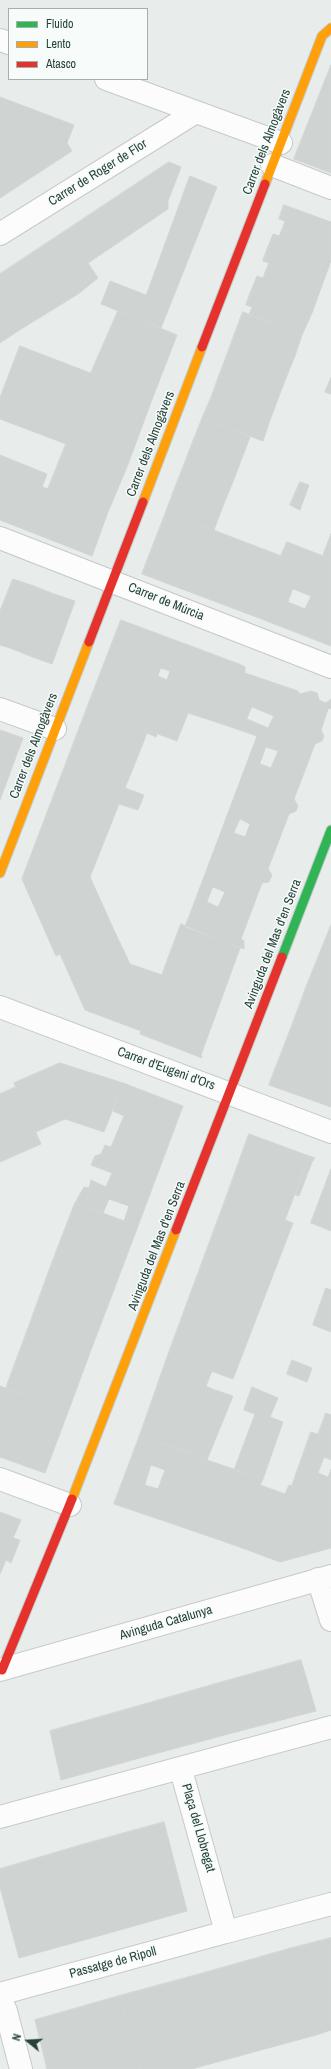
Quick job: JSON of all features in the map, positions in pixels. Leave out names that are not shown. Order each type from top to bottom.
[{"type":"street","name":"Carrer dels Almogàvers","points":[[0,873],[322,36],[331,28]]},
{"type":"street","points":[[109,80],[281,143]]},
{"type":"street","name":"Carrer de Roger de Flor","points":[[0,234],[196,112]]},
{"type":"street","points":[[272,165],[331,188]]},
{"type":"street","name":"Carrer de Múrcia","points":[[0,538],[112,580],[331,668]]},
{"type":"street","points":[[0,709],[55,729]]},
{"type":"street","name":"Avinguda del Mas d'en Serra","points":[[1,1670],[70,1505],[331,830]]},
{"type":"street","name":"Carrer d'Eugeni d'Ors","points":[[0,1007],[230,1092],[331,1132]]},
{"type":"street","points":[[0,1479],[70,1505]]},
{"type":"street","points":[[325,1578],[331,1620]]},
{"type":"street","name":"Avinguda Catalunya","points":[[1,1670],[325,1578]]},
{"type":"street","name":"Plaça del Llobregat","points":[[226,1932],[181,1770],[331,1727]]},
{"type":"street","points":[[0,1817],[181,1770]]},
{"type":"street","points":[[226,1932],[331,1904]]},
{"type":"street","name":"Passatge de Ripoll","points":[[0,1994],[226,1932]]},
{"type":"street","points":[[0,1997],[6,2011],[21,2069]]},
{"type":"building","points":[[331,65],[331,173],[294,159]]},
{"type":"building","points":[[0,97],[74,125],[67,143],[72,151],[0,198]]},
{"type":"building","points":[[169,162],[181,167],[168,201],[168,209],[88,263],[98,278],[78,294],[47,243]]},
{"type":"building","points":[[190,176],[217,187],[161,328],[101,304],[110,281],[146,295]]},
{"type":"building","points":[[284,205],[331,222],[331,248],[282,230],[285,221],[279,219]]},
{"type":"building","points":[[282,230],[331,248],[331,260],[328,269],[268,247],[273,234],[279,236]]},
{"type":"building","points":[[47,243],[78,294],[18,331],[0,304],[0,274]]},
{"type":"building","points":[[268,247],[328,269],[320,291],[266,270],[269,263],[263,261]]},
{"type":"building","points":[[266,270],[320,291],[312,313],[251,291],[257,276],[263,278]]},
{"type":"building","points":[[251,291],[312,313],[302,335],[249,315],[252,307],[246,305]]},
{"type":"building","points":[[0,304],[18,331],[0,343]]},
{"type":"building","points":[[118,311],[177,335],[153,397],[91,373]]},
{"type":"building","points":[[243,312],[302,335],[295,356],[235,333]]},
{"type":"building","points":[[235,333],[295,356],[286,378],[227,355]]},
{"type":"building","points":[[20,346],[153,397],[127,467],[0,419],[0,398]]},
{"type":"building","points":[[227,355],[286,378],[278,399],[219,376]]},
{"type":"building","points":[[219,376],[278,399],[270,420],[211,398]]},
{"type":"building","points":[[331,378],[331,394],[325,392]]},
{"type":"building","points":[[211,398],[270,420],[263,441],[202,419]]},
{"type":"building","points":[[202,419],[250,437],[242,458],[194,439]]},
{"type":"building","points":[[194,439],[242,458],[232,484],[184,465]]},
{"type":"building","points":[[66,444],[127,467],[108,512],[48,489]]},
{"type":"building","points":[[0,455],[47,474],[42,487],[40,486],[23,529],[0,520]]},
{"type":"building","points":[[184,465],[232,484],[223,506],[175,488]]},
{"type":"building","points":[[300,482],[309,485],[300,510],[290,505]]},
{"type":"building","points":[[40,486],[108,512],[92,556],[23,529]]},
{"type":"building","points":[[175,488],[223,506],[214,530],[166,512]]},
{"type":"building","points":[[166,512],[284,557],[259,618],[142,574]]},
{"type":"building","points":[[331,534],[331,559],[323,556]]},
{"type":"building","points":[[287,542],[331,559],[331,646],[259,618],[284,557],[281,556]],"holes":[[[293,589],[311,596],[305,609],[288,602]]]},
{"type":"building","points":[[13,579],[34,586],[10,648],[0,645],[0,611]]},
{"type":"building","points":[[34,586],[54,594],[30,656],[10,648]]},
{"type":"building","points":[[54,594],[75,601],[52,664],[30,656]]},
{"type":"building","points":[[121,620],[239,664],[219,723],[188,713],[177,741],[87,708]],"holes":[[[161,668],[170,671],[167,680],[158,676]]]},
{"type":"building","points":[[239,664],[245,667],[245,673],[298,691],[300,694],[311,691],[317,693],[319,700],[326,703],[331,699],[331,708],[328,709],[321,730],[324,736],[322,741],[315,744],[294,799],[298,806],[296,811],[289,814],[268,869],[272,875],[269,882],[262,883],[241,939],[244,941],[244,949],[185,927],[257,736],[219,723]],"holes":[[[252,707],[274,716],[268,728],[247,719]],[[266,747],[278,751],[271,768],[260,764]],[[240,819],[250,824],[245,837],[234,833]],[[213,887],[225,892],[218,907],[207,902]]]},
{"type":"building","points":[[87,708],[157,734],[156,737],[147,733],[136,761],[76,737]]},
{"type":"building","points":[[0,730],[23,738],[0,800]]},
{"type":"building","points":[[76,737],[136,761],[125,788],[65,766]]},
{"type":"building","points":[[65,766],[144,795],[138,810],[119,804],[90,877],[113,928],[56,956],[22,879]]},
{"type":"building","points":[[181,924],[240,948],[201,1055],[202,1058],[140,1034]]},
{"type":"building","points":[[331,925],[331,994],[307,985]]},
{"type":"building","points":[[113,928],[130,964],[162,975],[141,1031],[85,1010],[60,954]]},
{"type":"building","points":[[307,985],[331,994],[331,1036],[293,1023]]},
{"type":"building","points":[[293,1023],[331,1036],[331,1107],[269,1085]]},
{"type":"building","points":[[60,1063],[123,1083],[104,1132],[65,1119],[36,1132],[14,1083]]},
{"type":"building","points":[[123,1083],[183,1106],[138,1226],[124,1221],[129,1206],[109,1199],[103,1213],[75,1203],[84,1187],[89,1188],[91,1180],[106,1187],[112,1173],[91,1165],[95,1156],[101,1154],[105,1145],[111,1147],[124,1116],[113,1111]]},
{"type":"building","points":[[16,1087],[41,1144],[0,1162],[0,1094]]},
{"type":"building","points":[[249,1134],[309,1156],[285,1220],[226,1198]]},
{"type":"building","points":[[309,1156],[315,1158],[312,1162],[299,1196],[295,1195]]},
{"type":"building","points":[[331,1169],[331,1231],[311,1223]]},
{"type":"building","points":[[226,1198],[293,1223],[233,1379],[168,1355]]},
{"type":"building","points":[[75,1203],[138,1226],[115,1287],[52,1263]]},
{"type":"building","points":[[52,1263],[115,1287],[91,1350],[29,1326]]},
{"type":"building","points":[[326,1288],[331,1290],[331,1332],[313,1325]]},
{"type":"building","points":[[29,1326],[91,1350],[68,1412],[6,1388]]},
{"type":"building","points":[[168,1355],[212,1371],[206,1386],[212,1389],[192,1437],[187,1435],[181,1450],[140,1435]]},
{"type":"building","points":[[292,1360],[312,1368],[307,1382],[287,1374]]},
{"type":"building","points":[[0,1386],[68,1412],[45,1473],[0,1457]]},
{"type":"building","points":[[252,1387],[278,1398],[270,1417],[283,1422],[263,1479],[234,1470],[255,1414],[244,1410]]},
{"type":"building","points":[[212,1389],[233,1396],[207,1460],[181,1450],[187,1435],[192,1437]]},
{"type":"building","points":[[326,1413],[331,1415],[331,1439],[318,1435]]},
{"type":"building","points":[[311,1432],[331,1439],[331,1460],[324,1457],[318,1473],[328,1477],[331,1469],[331,1501],[292,1486]]},
{"type":"building","points":[[140,1435],[198,1457],[173,1524],[114,1504]],"holes":[[[151,1465],[165,1470],[158,1489],[145,1485]]]},
{"type":"building","points":[[198,1457],[263,1479],[260,1485],[257,1484],[234,1545],[173,1524]]},
{"type":"building","points":[[257,1484],[285,1494],[289,1485],[331,1501],[331,1548],[280,1562],[234,1545]]},
{"type":"building","points":[[0,1512],[21,1520],[13,1538],[20,1540],[11,1563],[6,1560],[0,1574]]},
{"type":"building","points":[[301,1660],[316,1711],[232,1733],[219,1683]]},
{"type":"building","points":[[219,1683],[232,1733],[147,1756],[135,1707]]},
{"type":"building","points":[[135,1707],[147,1756],[61,1780],[50,1731]]},
{"type":"building","points":[[164,1822],[187,1911],[102,1935],[78,1846]]},
{"type":"building","points":[[78,1846],[102,1935],[19,1958],[0,1887],[0,1869]]},
{"type":"building","points":[[331,1938],[331,2030],[316,2035],[292,1948]]},
{"type":"building","points":[[292,1948],[316,2035],[228,2059],[204,1973]]},
{"type":"building","points":[[204,1973],[228,2059],[192,2069],[140,2069],[119,1996]]},
{"type":"building","points":[[119,1996],[140,2069],[47,2069],[35,2020]]},
{"type":"traffic: fast","points":[[282,957],[331,830]]},
{"type":"traffic: slow","points":[[265,184],[322,36],[331,28]]},
{"type":"traffic: slow","points":[[143,502],[202,347]]},
{"type":"traffic: slow","points":[[0,873],[89,642]]},
{"type":"traffic: slow","points":[[72,1499],[176,1230]]},
{"type":"traffic: jam","points":[[202,347],[265,184]]},
{"type":"traffic: jam","points":[[89,642],[143,502]]},
{"type":"traffic: jam","points":[[176,1230],[282,957]]},
{"type":"traffic: jam","points":[[2,1670],[72,1499]]}]
